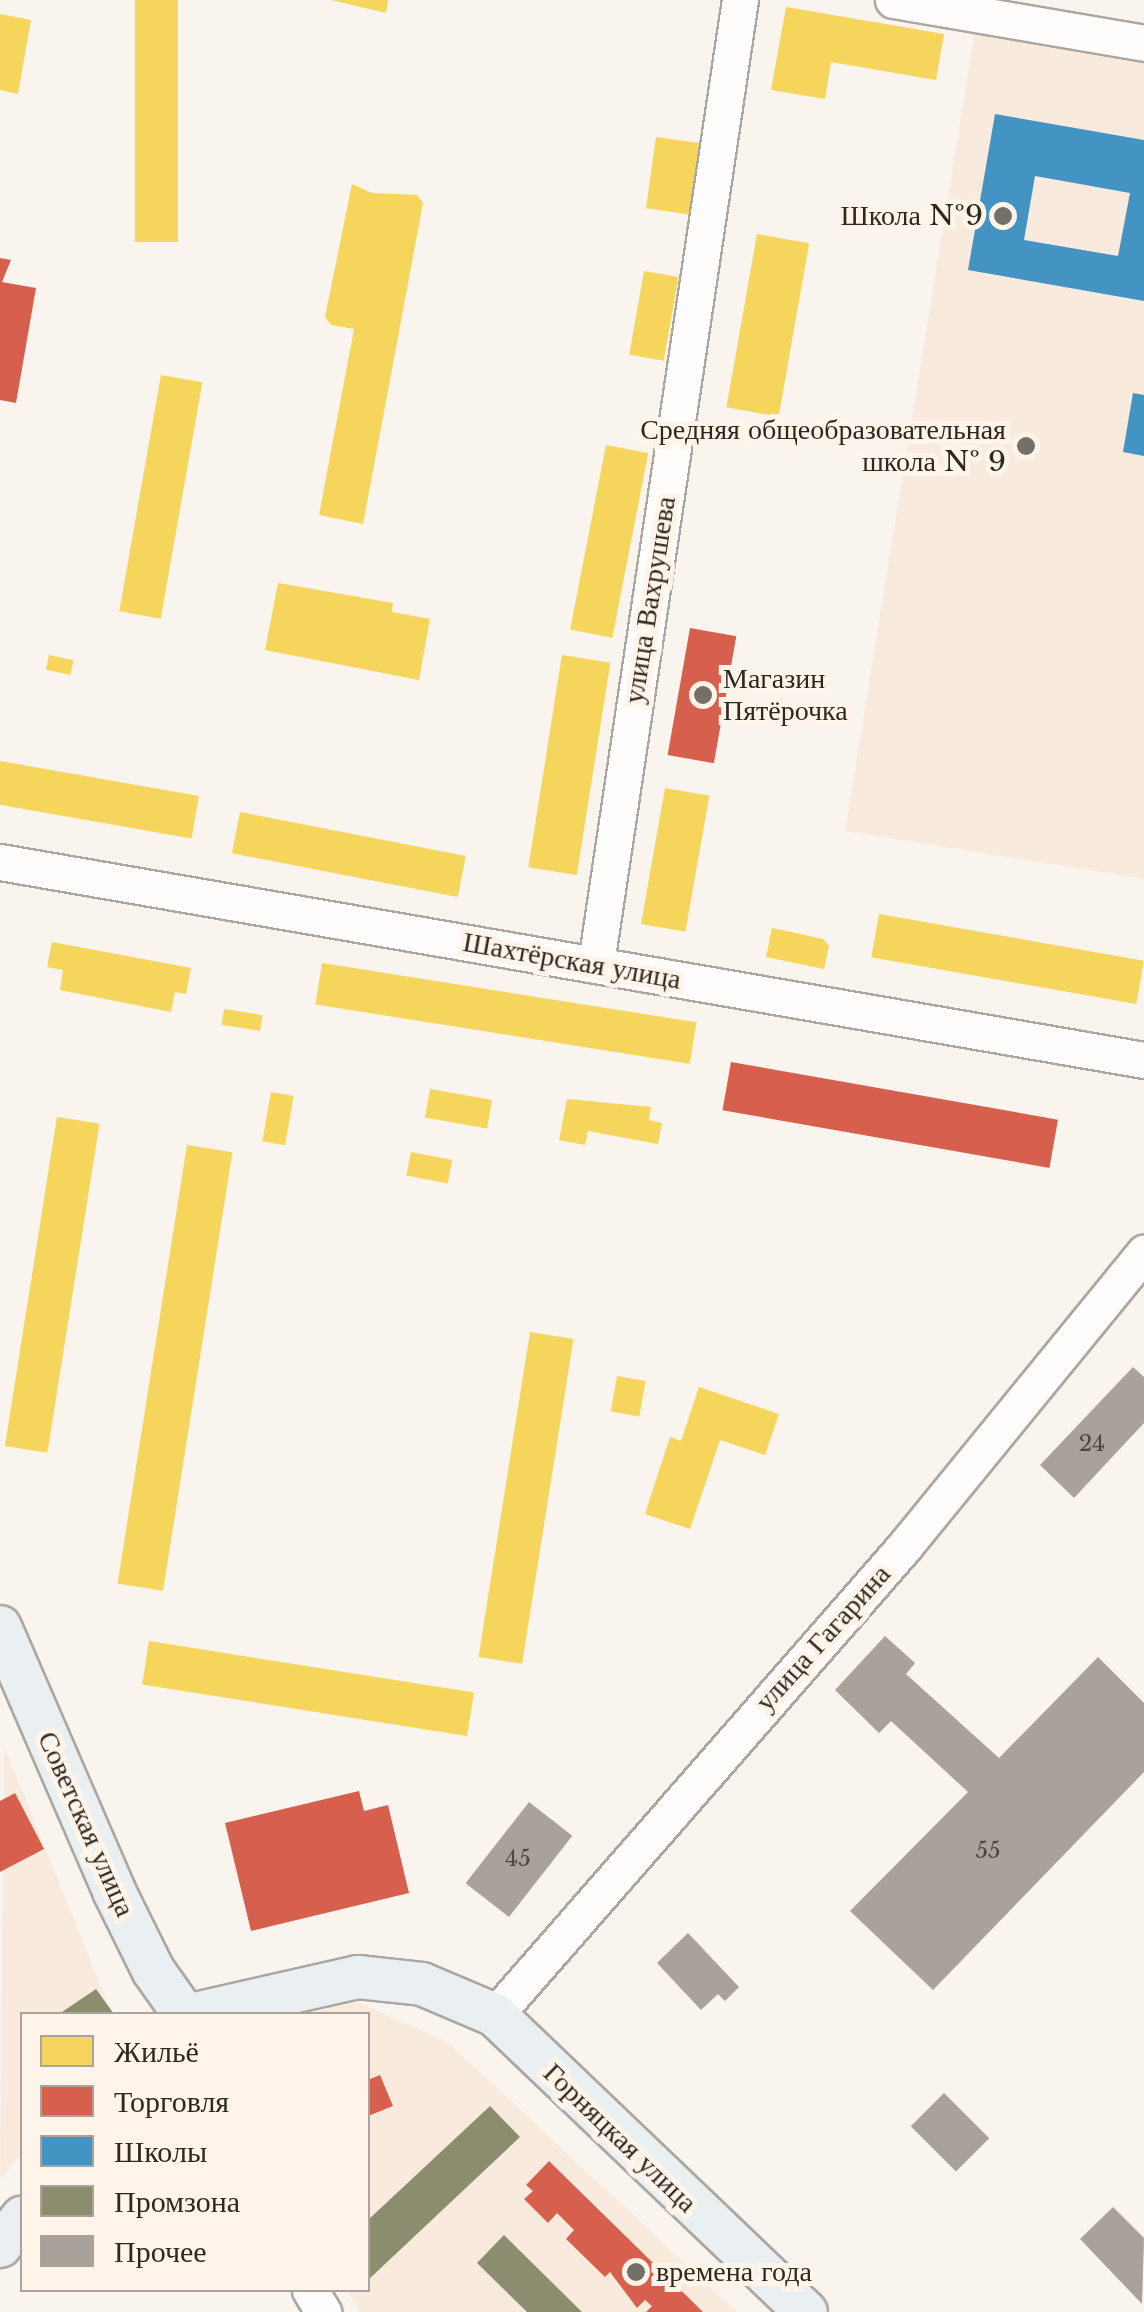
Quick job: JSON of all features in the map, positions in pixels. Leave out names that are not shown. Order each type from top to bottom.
[{"type":"main road","name":"Советская улица","points":[[0,1628],[114,1891],[153,1970],[183,2012]]},
{"type":"main road","name":"Горняцкая улица","points":[[204,2012],[358,1977],[422,1984],[495,2015],[806,2312]]},
{"type":"main road","points":[[0,2246],[20,2221]]},
{"type":"street","name":"улица Вахрушева","points":[[596,964],[740,0]]},
{"type":"street","points":[[894,0],[1068,15],[1144,43]]},
{"type":"street","name":"Шахтёрская улица","points":[[0,862],[1144,1060]]},
{"type":"street","name":"улица Гагарина","points":[[495,2015],[904,1547],[1144,1253]]},
{"type":"shaded area","name":"Средняя общеобразовательная школа № 9","points":[[975,30],[1144,60],[1144,879],[845,831]]},
{"type":"shaded area","points":[[4,1746],[111,2012],[20,2012],[20,2155],[0,2180]]},
{"type":"shaded area","points":[[358,2002],[449,2043],[737,2312],[360,2312],[347,2292],[370,2292],[370,2012],[313,2012]]},
{"type":"building: Жильё","points":[[135,0],[178,0],[178,242],[135,242]]},
{"type":"building: Жильё","points":[[331,0],[388,0],[386,13]]},
{"type":"building: Жильё","points":[[786,7],[944,34],[936,80],[831,62],[825,99],[771,90]]},
{"type":"building: Жильё","points":[[0,14],[31,20],[18,94],[0,90]]},
{"type":"building: Жильё","points":[[656,137],[704,144],[694,215],[646,208]]},
{"type":"building: Жильё","points":[[352,184],[372,193],[417,195],[423,203],[363,524],[319,515],[354,329],[331,325],[325,317]]},
{"type":"building: Жильё","points":[[757,234],[809,243],[779,417],[726,407]]},
{"type":"building: Жильё","points":[[644,271],[678,277],[664,361],[629,355]]},
{"type":"building: Жильё","points":[[161,375],[202,382],[161,619],[119,611]]},
{"type":"building: Жильё","points":[[606,445],[648,453],[612,638],[570,630]]},
{"type":"building: Жильё","points":[[278,583],[393,603],[392,612],[430,619],[419,680],[265,650]]},
{"type":"building: Жильё","points":[[49,655],[73,660],[70,675],[46,670]]},
{"type":"building: Жильё","points":[[562,655],[610,663],[577,875],[528,867]]},
{"type":"building: Жильё","points":[[0,761],[199,796],[191,838],[0,805]]},
{"type":"building: Жильё","points":[[665,788],[709,796],[685,932],[641,924]]},
{"type":"building: Жильё","points":[[240,812],[466,856],[458,897],[232,853]]},
{"type":"building: Жильё","points":[[879,914],[1144,961],[1136,1004],[871,957]]},
{"type":"building: Жильё","points":[[772,928],[823,939],[829,946],[824,969],[766,957]]},
{"type":"building: Жильё","points":[[52,942],[191,968],[186,994],[175,992],[171,1012],[60,990],[63,970],[47,967]]},
{"type":"building: Жильё","points":[[322,963],[696,1022],[690,1064],[315,1004]]},
{"type":"building: Жильё","points":[[224,1009],[263,1015],[260,1031],[221,1025]]},
{"type":"building: Жильё","points":[[430,1089],[492,1100],[487,1128],[425,1118]]},
{"type":"building: Жильё","points":[[271,1092],[294,1096],[285,1145],[262,1141]]},
{"type":"building: Жильё","points":[[567,1099],[651,1107],[649,1120],[662,1123],[658,1144],[588,1131],[585,1145],[559,1140]]},
{"type":"building: Жильё","points":[[57,1117],[99,1124],[47,1453],[5,1446]]},
{"type":"building: Жильё","points":[[187,1145],[232,1152],[163,1591],[118,1584]]},
{"type":"building: Жильё","points":[[411,1152],[452,1160],[448,1184],[406,1176]]},
{"type":"building: Жильё","points":[[530,1332],[573,1339],[522,1664],[479,1657]]},
{"type":"building: Жильё","points":[[617,1376],[646,1381],[639,1416],[611,1411]]},
{"type":"building: Жильё","points":[[699,1387],[779,1414],[765,1455],[720,1440],[690,1529],[645,1514],[670,1437],[681,1441]]},
{"type":"building: Жильё","points":[[149,1641],[474,1692],[467,1736],[142,1684]]},
{"type":"building: Торговля","points":[[0,258],[11,260],[2,282],[36,288],[16,403],[0,400]]},
{"type":"building: Торговля","name":"Магазин Пятёрочка","points":[[690,628],[736,636],[714,763],[668,755]]},
{"type":"building: Торговля","points":[[731,1062],[1058,1120],[1049,1168],[722,1110]]},
{"type":"building: Торговля","points":[[359,1791],[364,1811],[388,1805],[409,1893],[251,1931],[225,1823]]},
{"type":"building: Торговля","points":[[15,1793],[44,1849],[0,1872],[0,1801]]},
{"type":"building: Торговля","points":[[380,2075],[393,2106],[370,2115],[370,2079]]},
{"type":"building: Торговля","points":[[549,2161],[703,2312],[646,2312],[652,2306],[645,2300],[637,2308],[610,2272],[605,2277],[566,2239],[574,2230],[557,2213],[548,2223],[524,2199],[533,2191],[526,2185]]},
{"type":"building: Школы","name":"Школа №9","points":[[995,114],[1144,140],[1144,301],[968,270]],"holes":[[[1035,176],[1130,193],[1118,256],[1024,240]]]},
{"type":"building: Школы","points":[[1133,393],[1144,395],[1144,456],[1123,452]]},
{"type":"building: Промзона","points":[[96,1989],[113,2012],[62,2012]]},
{"type":"building: Промзона","points":[[490,2106],[520,2137],[370,2278],[370,2218]]},
{"type":"building: Промзона","points":[[504,2235],[582,2312],[527,2312],[477,2263]]},
{"type":"building: Прочее","points":[[1133,1367],[1144,1377],[1144,1423],[1074,1498],[1040,1465]]},
{"type":"building: Прочее","points":[[885,1636],[915,1663],[906,1674],[999,1758],[1098,1657],[1144,1703],[1144,1772],[933,1990],[850,1911],[968,1792],[891,1721],[879,1733],[835,1690]]},
{"type":"building: Прочее","points":[[529,1802],[572,1836],[509,1917],[466,1883]]},
{"type":"building: Прочее","points":[[688,1933],[739,1987],[725,2001],[718,1994],[701,2010],[657,1963]]},
{"type":"building: Прочее","points":[[944,2093],[989,2138],[956,2171],[911,2126]]},
{"type":"building: Прочее","points":[[1113,2207],[1144,2238],[1142,2304],[1080,2239]]},
{"type":"place","name":"Школа №9","points":[[1003,216]]},
{"type":"place","name":"Средняя общеобразовательная школа № 9","points":[[1026,446]]},
{"type":"place","name":"Магазин Пятёрочка","points":[[703,695]]},
{"type":"place","name":"времена года","points":[[636,2272]]}]
